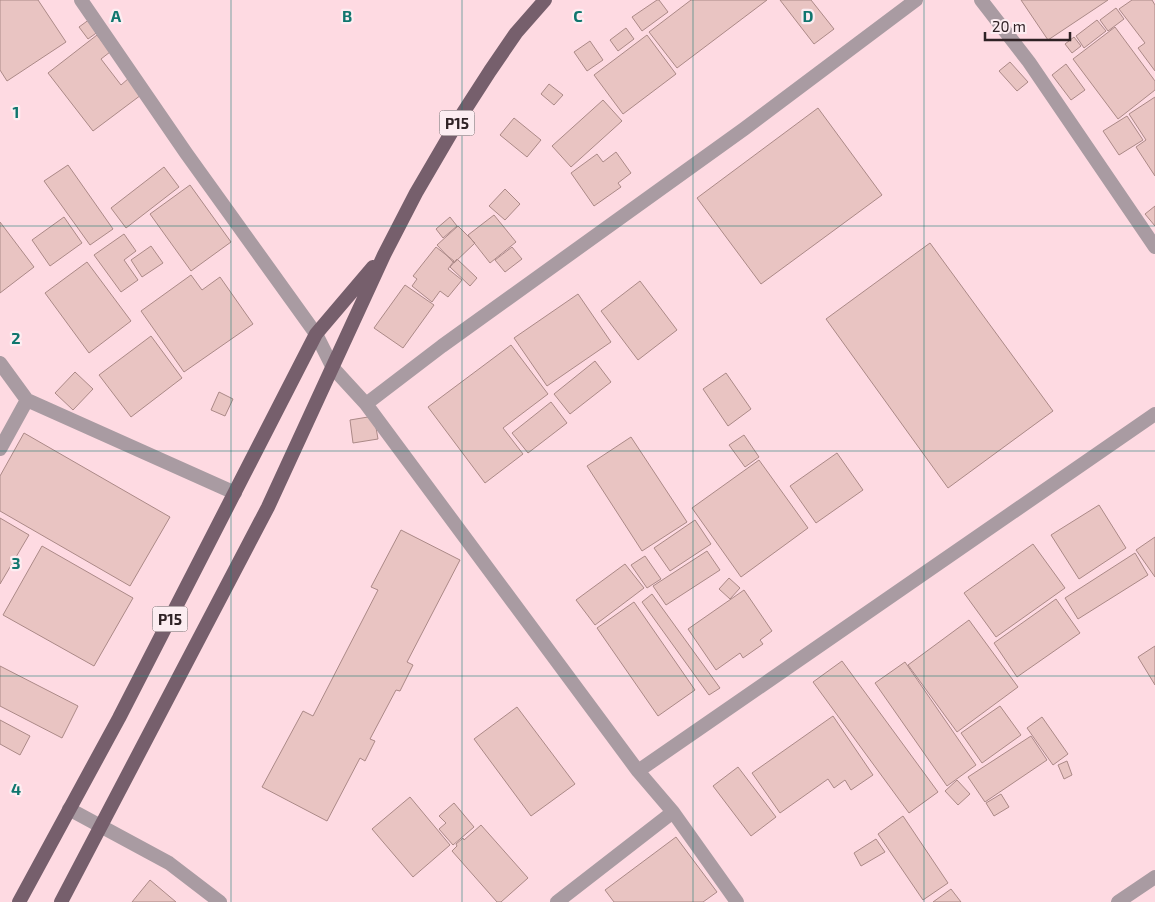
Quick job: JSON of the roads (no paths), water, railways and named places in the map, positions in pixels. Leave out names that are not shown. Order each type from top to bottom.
[{"type":"main road","name":"P15","points":[[61,902],[268,507],[384,255],[416,193],[461,116],[516,33],[545,0]]},
{"type":"main road","name":"P15","points":[[19,902],[119,718],[316,334],[384,255]]},
{"type":"street","points":[[81,0],[186,154],[316,334],[333,368],[366,404],[638,771],[673,812],[737,902]]},
{"type":"street","points":[[366,404],[442,346],[744,129],[916,0]]},
{"type":"street","points":[[981,0],[1029,62],[1155,247]]},
{"type":"street","points":[[0,363],[27,400],[235,492]]},
{"type":"street","points":[[0,449],[27,400]]},
{"type":"street","points":[[638,771],[1155,414]]},
{"type":"street","points":[[69,809],[169,863],[220,902]]},
{"type":"street","points":[[557,902],[673,812]]},
{"type":"street","points":[[1118,902],[1155,876]]}]
